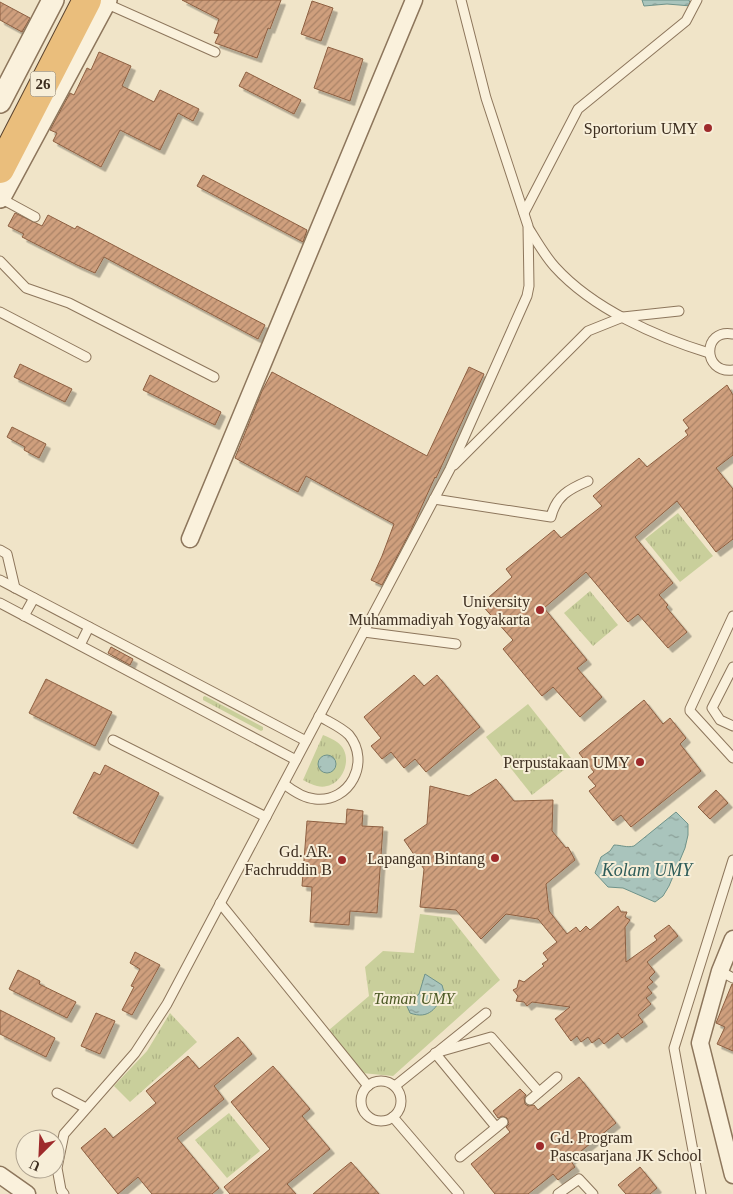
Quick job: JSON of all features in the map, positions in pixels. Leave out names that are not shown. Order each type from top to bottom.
[{"type":"highway","name":"26","points":[[0,134],[70,0]]},
{"type":"highway","name":"26","points":[[0,169],[99,1]]},
{"type":"street","points":[[0,102],[53,0]]},
{"type":"street","points":[[190,539],[414,0]]},
{"type":"street","points":[[0,198],[99,1]]},
{"type":"street","points":[[733,939],[726,975],[700,1044],[733,1175]]},
{"type":"street","points":[[0,1175],[27,1194]]},
{"type":"lane","points":[[461,0],[486,98],[528,226],[540,247],[563,275],[598,302],[623,317],[685,345],[709,352]]},
{"type":"lane","points":[[524,213],[578,109],[686,21],[697,0]]},
{"type":"lane","points":[[99,1],[215,52]]},
{"type":"lane","points":[[0,198],[35,217]]},
{"type":"lane","points":[[64,1194],[61,1190],[57,1168],[62,1140],[67,1129],[135,1053],[167,1004],[450,469],[527,296],[529,286],[528,226]]},
{"type":"lane","points":[[0,261],[26,288],[69,303],[214,377]]},
{"type":"lane","points":[[450,469],[588,331],[623,317],[679,311]]},
{"type":"lane","points":[[0,312],[86,357]]},
{"type":"lane","points":[[733,334],[726,333],[718,336],[711,345],[709,352],[715,365],[721,369],[733,370]]},
{"type":"lane","points":[[434,499],[551,517],[558,500],[565,492],[588,481]]},
{"type":"lane","points":[[0,550],[7,554],[14,588]]},
{"type":"lane","points":[[0,580],[306,741]]},
{"type":"lane","points":[[24,616],[34,598]]},
{"type":"lane","points":[[0,603],[296,760]]},
{"type":"lane","points":[[733,616],[690,709],[733,758]]},
{"type":"lane","points":[[80,645],[89,627]]},
{"type":"lane","points":[[364,632],[456,644]]},
{"type":"lane","points":[[733,667],[712,708],[720,720],[733,726]]},
{"type":"lane","points":[[284,784],[303,796],[313,799],[324,799],[334,797],[344,791],[354,778],[359,763],[354,743],[348,734],[319,716]]},
{"type":"lane","points":[[113,740],[266,817]]},
{"type":"lane","points":[[700,1194],[674,1048],[733,860]]},
{"type":"lane","points":[[220,903],[368,1086]]},
{"type":"lane","points":[[395,1086],[486,1013]]},
{"type":"lane","points":[[435,1053],[489,1037],[540,1092]]},
{"type":"lane","points":[[435,1053],[499,1125],[460,1157]]},
{"type":"lane","points":[[530,1100],[557,1077]]},
{"type":"lane","points":[[381,1080],[395,1086],[401,1096],[401,1108],[393,1117],[380,1121],[367,1116],[363,1110],[361,1097],[363,1091],[368,1086],[381,1080]]},
{"type":"lane","points":[[57,1092],[86,1108]]},
{"type":"lane","points":[[393,1117],[459,1194]]},
{"type":"lane","points":[[558,1194],[579,1179],[593,1194]]},
{"type":"green space","points":[[678,513],[713,556],[680,582],[645,539]]},
{"type":"green space","points":[[590,591],[618,625],[593,646],[564,613]]},
{"type":"green space","points":[[205,696],[263,727],[263,730],[261,731],[203,700]]},
{"type":"green space","points":[[528,704],[574,762],[532,795],[486,737]]},
{"type":"green space","points":[[323,735],[337,742],[343,748],[346,764],[344,772],[333,784],[317,786],[303,780]]},
{"type":"green space","name":"Taman UMY","points":[[420,914],[451,918],[500,980],[393,1076],[362,1073],[329,1030],[369,996],[365,967],[383,951],[414,953]]},
{"type":"green space","points":[[170,1013],[197,1042],[130,1102],[114,1086],[147,1051]]},
{"type":"green space","points":[[229,1113],[260,1151],[227,1178],[195,1140]]},
{"type":"water","points":[[642,0],[689,0],[691,6],[667,4],[644,6]]},
{"type":"water","points":[[323,755],[331,755],[336,760],[334,771],[323,773],[318,768],[318,760]]},
{"type":"water","name":"Kolam UMY","points":[[676,812],[688,824],[688,835],[685,848],[663,896],[655,902],[623,888],[608,887],[595,873],[601,857],[610,851],[614,845],[634,846]]},
{"type":"water","points":[[425,974],[442,985],[444,992],[432,1011],[422,1015],[410,1013],[406,1004],[419,994]]},
{"type":"building","points":[[182,0],[281,0],[257,58],[215,43],[219,34],[214,33],[219,19]]},
{"type":"building","points":[[312,1],[333,8],[321,41],[301,34]]},
{"type":"building","points":[[0,2],[30,18],[22,32],[0,20]]},
{"type":"building","points":[[328,47],[363,59],[350,101],[314,88]]},
{"type":"building","points":[[99,52],[131,66],[122,86],[154,102],[160,90],[199,109],[193,121],[178,113],[160,150],[120,130],[101,167],[53,141],[57,133],[50,130],[70,93],[74,95],[87,68],[91,70]]},
{"type":"building","points":[[246,72],[301,100],[294,114],[239,86]]},
{"type":"building","points":[[203,175],[307,230],[303,242],[197,186]]},
{"type":"building","points":[[15,213],[42,226],[48,215],[75,229],[77,226],[265,325],[258,339],[104,257],[95,273],[77,265],[22,237],[24,234],[8,226]]},
{"type":"building","points":[[20,364],[72,389],[65,402],[14,377]]},
{"type":"building","points":[[469,367],[484,374],[411,530],[382,585],[371,580],[394,524],[306,476],[298,492],[235,458],[262,391],[272,372],[427,456]]},
{"type":"building","points":[[150,375],[221,412],[215,425],[143,390]]},
{"type":"building","points":[[727,385],[733,395],[733,455],[716,468],[733,489],[733,539],[716,552],[677,501],[635,537],[673,583],[659,595],[668,605],[666,607],[687,632],[668,648],[638,614],[628,622],[586,572],[544,608],[587,660],[577,668],[602,697],[580,717],[553,687],[542,696],[503,649],[513,640],[481,604],[512,577],[506,569],[554,530],[561,538],[602,506],[593,496],[639,458],[647,467],[688,435],[685,431],[689,428],[683,420]]},
{"type":"building","points":[[12,427],[46,444],[39,458],[24,450],[25,447],[7,437]]},
{"type":"building","points":[[111,647],[133,659],[130,665],[108,653]]},
{"type":"building","points":[[414,675],[424,686],[437,675],[480,727],[426,772],[415,759],[404,768],[391,752],[382,759],[371,746],[381,738],[364,717]]},
{"type":"building","points":[[46,679],[112,712],[95,746],[29,713]]},
{"type":"building","name":"Perpustakaan UMY","points":[[644,700],[663,724],[670,718],[686,738],[680,744],[701,771],[631,827],[621,815],[613,821],[589,791],[596,786],[588,777],[594,772],[579,753]]},
{"type":"building","points":[[105,765],[159,793],[133,844],[73,813],[94,772],[100,775]]},
{"type":"building","points":[[496,779],[514,801],[553,800],[552,831],[566,848],[568,847],[575,860],[546,884],[549,911],[567,934],[576,927],[580,932],[586,926],[590,930],[618,906],[621,912],[627,912],[625,917],[630,920],[625,927],[626,962],[657,940],[654,936],[669,925],[678,936],[647,962],[655,972],[649,978],[653,982],[647,987],[652,993],[646,998],[651,1004],[638,1015],[643,1022],[622,1038],[618,1033],[604,1044],[599,1038],[592,1043],[588,1037],[581,1042],[577,1036],[571,1041],[555,1019],[570,1007],[532,1002],[527,1006],[524,1002],[516,1001],[518,996],[513,990],[517,988],[519,980],[524,982],[544,966],[542,964],[548,960],[543,953],[557,942],[538,919],[506,914],[481,939],[456,910],[420,907],[424,869],[404,840],[427,824],[430,786],[469,796]]},
{"type":"building","points":[[716,790],[728,803],[710,819],[698,807]]},
{"type":"building","name":"Gd. AR. Fachruddin B","points":[[347,809],[363,811],[362,826],[383,827],[377,913],[350,911],[349,925],[310,922],[312,887],[302,886],[307,821],[346,824]]},
{"type":"building","points":[[135,952],[160,965],[132,1015],[122,1010],[134,987],[131,986],[140,969],[130,963]]},
{"type":"building","points":[[18,970],[40,981],[39,984],[76,1002],[67,1018],[9,989]]},
{"type":"building","points":[[732,984],[733,1051],[717,1044],[725,1027],[716,1023]]},
{"type":"building","points":[[0,1010],[55,1038],[46,1057],[0,1034]]},
{"type":"building","points":[[96,1013],[115,1021],[100,1054],[81,1046]]},
{"type":"building","points":[[238,1037],[252,1054],[214,1086],[224,1099],[177,1138],[219,1188],[212,1194],[152,1194],[138,1177],[118,1194],[81,1148],[105,1128],[113,1138],[156,1103],[146,1091],[188,1056],[199,1069]]},
{"type":"building","points":[[273,1066],[310,1109],[302,1116],[330,1149],[287,1184],[296,1194],[230,1194],[224,1187],[270,1149],[231,1102]]},
{"type":"building","name":"Gd. Program Pascasarjana JK School","points":[[579,1077],[616,1123],[570,1160],[575,1167],[558,1180],[553,1174],[528,1194],[495,1194],[471,1164],[510,1132],[506,1127],[509,1124],[507,1118],[502,1116],[498,1118],[493,1111],[520,1089],[526,1095],[524,1098],[525,1104],[528,1106],[534,1105],[538,1110]]},
{"type":"building","points":[[351,1162],[379,1194],[313,1194],[340,1171]]},
{"type":"building","points":[[640,1167],[657,1188],[650,1194],[626,1194],[618,1185]]},
{"type":"place","name":"Sportorium UMY","points":[[708,128]]},
{"type":"place","name":"University Muhammadiyah Yogyakarta","points":[[540,610]]},
{"type":"place","name":"Perpustakaan UMY","points":[[640,762]]},
{"type":"place","name":"Lapangan Bintang","points":[[495,858]]},
{"type":"place","name":"Gd. AR. Fachruddin B","points":[[342,860]]},
{"type":"place","name":"Gd. Program Pascasarjana JK School","points":[[540,1146]]}]
